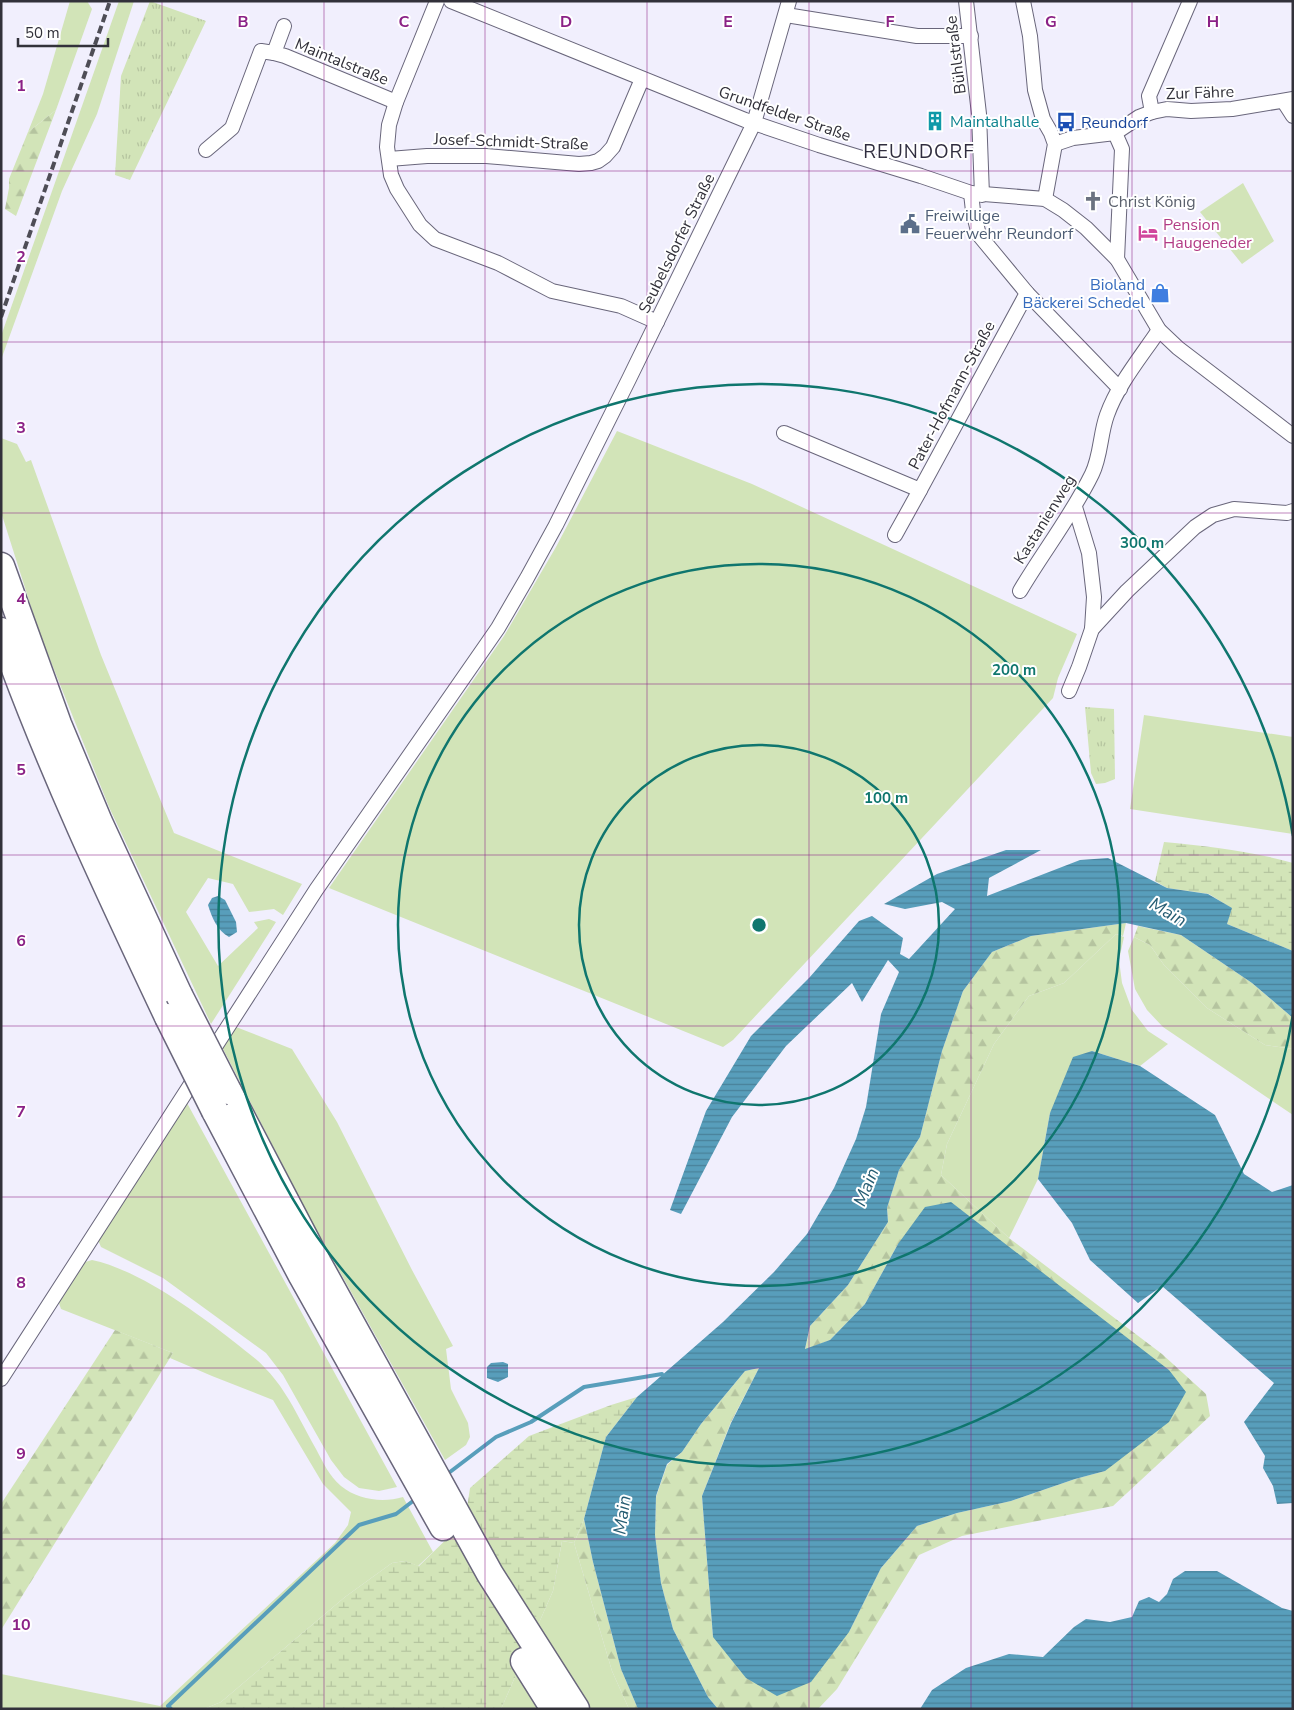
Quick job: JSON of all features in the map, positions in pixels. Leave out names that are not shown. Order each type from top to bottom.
[{"type":"highway","points":[[1,566],[58,724],[174,1006]]},
{"type":"highway","points":[[1,631],[81,829],[174,1006],[221,1101],[318,1262],[476,1584],[554,1709]]},
{"type":"highway","points":[[404,1439],[576,1709]]},
{"type":"street","points":[[437,1],[396,102],[387,147],[391,175],[397,189],[420,225],[435,239],[498,262],[552,291],[621,306],[657,322]]},
{"type":"street","name":"Grundfelder Straße","points":[[451,1],[754,123],[819,145],[977,194],[1045,199],[1086,228],[1117,259],[1159,330],[1178,348],[1293,436]]},
{"type":"street","name":"Bühlstraße","points":[[966,1],[979,114],[977,194],[973,210],[979,235],[1027,293],[1120,389]]},
{"type":"street","points":[[1023,1],[1030,36],[1036,90],[1043,119],[1055,144],[1045,199]]},
{"type":"street","points":[[1152,112],[1149,96],[1190,1]]},
{"type":"street","points":[[787,8],[916,36],[971,36]]},
{"type":"street","name":"Seubelsdorfer Straße","points":[[1,1379],[316,890],[498,628],[556,525],[754,123],[787,8]]},
{"type":"street","name":"Maintalstraße","points":[[274,53],[284,26]]},
{"type":"street","name":"Maintalstraße","points":[[206,150],[232,128],[262,51],[285,56],[396,102]]},
{"type":"street","name":"Josef-Schmidt-Straße","points":[[389,159],[427,156],[486,156],[545,162],[591,163],[605,156],[613,147],[642,79]]},
{"type":"street","points":[[1289,100],[1293,116]]},
{"type":"street","name":"Zur Fähre","points":[[1055,144],[1073,138],[1115,133],[1138,117],[1152,112],[1232,109],[1289,100]]},
{"type":"street","points":[[1115,133],[1122,149],[1117,259]]},
{"type":"street","name":"Pater-Hofmann-Straße","points":[[784,433],[920,490],[1027,293]]},
{"type":"street","name":"Kastanienweg","points":[[1020,591],[1075,507],[1096,465],[1103,426],[1111,404],[1159,330]]},
{"type":"street","points":[[895,536],[920,490]]},
{"type":"street","points":[[1069,691],[1092,629],[1094,597],[1089,553],[1075,507]]},
{"type":"street","points":[[1092,629],[1127,591],[1195,527],[1213,515],[1234,509],[1287,513],[1293,511]]},
{"type":"green space","points":[[70,1],[87,1],[92,9],[56,110],[28,132],[43,94]]},
{"type":"green space","points":[[119,1],[134,1],[97,114],[62,191],[1,360],[1,336]]},
{"type":"green space","points":[[150,1],[206,21],[130,180],[115,175],[121,76]]},
{"type":"green space","points":[[56,110],[16,216],[5,209],[9,179],[28,132]]},
{"type":"green space","points":[[1243,183],[1274,241],[1242,264],[1200,212]]},
{"type":"green space","points":[[617,431],[752,484],[1077,634],[1058,678],[1053,698],[733,1040],[723,1047],[329,888],[504,636],[556,547]]},
{"type":"green space","points":[[1,438],[17,444],[26,462],[31,460],[101,655],[174,833],[302,884],[283,915],[274,909],[249,912],[233,884],[208,878],[186,912],[218,966],[258,928],[254,922],[269,919],[276,922],[211,1024],[109,807],[39,632],[1,512]]},
{"type":"green space","points":[[1085,707],[1114,709],[1115,779],[1105,783],[1096,784],[1091,773]]},
{"type":"green space","points":[[1144,715],[1293,737],[1293,834],[1130,809]]},
{"type":"green space","points":[[1164,842],[1229,849],[1293,863],[1293,951],[1227,924],[1231,908],[1209,894],[1167,888],[1155,881]]},
{"type":"green space","points":[[1126,923],[1123,936],[1116,934],[1064,983],[1029,996],[994,1044],[947,1144],[941,1175],[1009,1238],[1162,1354],[1206,1394],[1210,1416],[1113,1506],[962,1536],[919,1555],[837,1689],[818,1709],[718,1709],[708,1697],[673,1629],[661,1583],[655,1535],[656,1497],[667,1465],[682,1452],[701,1424],[745,1371],[759,1368],[731,1422],[702,1496],[713,1637],[849,1632],[881,1568],[917,1526],[957,1513],[1011,1501],[1105,1471],[898,1244],[865,1304],[830,1340],[805,1350],[810,1326],[848,1285],[888,1222],[887,1208],[899,1170],[920,1137],[942,1051],[963,991],[992,952],[1031,936]]},
{"type":"green space","points":[[1138,926],[1181,935],[1252,983],[1293,1018],[1293,1049],[1265,1045],[1207,1008],[1164,965],[1150,945],[1134,937]]},
{"type":"green space","points":[[1116,934],[1124,937],[1119,960],[1122,983],[1132,1010],[1148,1031],[1168,1044],[1140,1066],[1092,1051],[1050,1113],[1038,1179],[1009,1238],[941,1175],[947,1144],[994,1044],[1029,996],[1064,983]]},
{"type":"green space","points":[[1134,937],[1150,945],[1164,965],[1207,1008],[1265,1045],[1293,1049],[1293,1115],[1163,1027],[1147,1010],[1135,989],[1128,951]]},
{"type":"green space","points":[[236,1027],[292,1049],[337,1122],[453,1346],[446,1349],[451,1389],[468,1423],[470,1437],[466,1445],[445,1460],[312,1222],[221,1045]]},
{"type":"green space","points":[[186,1101],[397,1487],[379,1491],[359,1488],[344,1477],[331,1460],[283,1375],[266,1353],[163,1278],[101,1247],[98,1240]]},
{"type":"green space","points":[[92,1260],[110,1265],[148,1282],[185,1305],[254,1357],[282,1389],[333,1478],[348,1491],[363,1497],[387,1500],[403,1497],[433,1552],[418,1566],[405,1561],[392,1563],[345,1597],[221,1702],[204,1709],[1,1709],[1,1674],[160,1706],[335,1543],[348,1525],[351,1512],[323,1484],[273,1400],[170,1358],[173,1353],[61,1309],[58,1300],[82,1263]]},
{"type":"green space","points":[[115,1330],[173,1353],[1,1630],[1,1504]]},
{"type":"green space","points":[[637,1397],[606,1437],[584,1519],[574,1543],[562,1541],[553,1591],[501,1709],[204,1709],[221,1702],[345,1597],[392,1563],[405,1561],[419,1566],[465,1521],[470,1488],[529,1436]]},
{"type":"green space","points":[[584,1519],[593,1562],[621,1669],[638,1709],[629,1709],[612,1671],[574,1543]]},
{"type":"green space","points":[[562,1541],[574,1543],[612,1671],[629,1709],[501,1709],[553,1591]]},
{"type":"water","name":"Main","points":[[1006,850],[1041,850],[989,878],[987,896],[1080,860],[1108,858],[1167,888],[1208,894],[1232,908],[1227,924],[1293,951],[1293,1018],[1252,983],[1181,935],[1126,923],[1031,936],[992,952],[963,991],[942,1051],[920,1137],[899,1170],[887,1208],[888,1222],[848,1285],[810,1326],[805,1349],[830,1340],[865,1304],[898,1244],[925,1207],[951,1202],[1169,1370],[1186,1392],[1169,1422],[1105,1471],[1011,1501],[957,1513],[917,1526],[881,1568],[849,1632],[811,1682],[777,1696],[746,1678],[713,1637],[702,1496],[731,1423],[759,1368],[745,1371],[701,1424],[682,1452],[667,1464],[656,1496],[655,1535],[661,1583],[673,1629],[708,1697],[718,1709],[638,1709],[621,1669],[593,1562],[584,1519],[606,1437],[637,1397],[723,1322],[774,1272],[807,1234],[834,1188],[856,1139],[866,1107],[881,1014],[899,972],[888,960],[862,1002],[852,983],[786,1046],[732,1117],[681,1214],[670,1210],[706,1111],[751,1036],[809,978],[859,921],[872,916],[903,938],[900,954],[909,959],[955,909],[942,902],[905,909],[884,904],[937,874]]},
{"type":"water","points":[[218,896],[225,900],[236,922],[237,932],[229,937],[221,931],[208,905],[212,898]]},
{"type":"water","points":[[1092,1051],[1140,1066],[1215,1115],[1244,1174],[1272,1192],[1293,1185],[1293,1503],[1277,1504],[1273,1486],[1263,1468],[1265,1456],[1244,1422],[1274,1383],[1162,1286],[1138,1303],[1090,1260],[1072,1223],[1038,1179],[1050,1113],[1073,1057]]},
{"type":"water","points":[[503,1362],[508,1364],[508,1377],[498,1382],[487,1378],[487,1367],[491,1363]]},
{"type":"water","points":[[1185,1571],[1217,1571],[1282,1608],[1293,1611],[1293,1709],[920,1709],[932,1690],[966,1668],[1009,1654],[1043,1657],[1074,1627],[1086,1619],[1110,1622],[1132,1617],[1139,1601],[1149,1597],[1159,1602],[1167,1594],[1173,1579]]},
{"type":"waterway","points":[[446,1475],[496,1437],[531,1422],[584,1387],[662,1374]]},
{"type":"waterway","points":[[171,1709],[168,1706],[359,1525],[396,1514],[417,1498]]},
{"type":"railway","points":[[1,317],[110,1]]},
{"type":"place","name":"Maintalhalle","points":[[935,121]]},
{"type":"place","name":"Reundorf","points":[[1066,122]]},
{"type":"place","name":"Christ König","points":[[1093,201]]},
{"type":"place","name":"Freiwillige Feuerwehr Reundorf","points":[[910,224]]},
{"type":"place","name":"Pension Haugeneder","points":[[1148,233]]},
{"type":"place","name":"Bioland Bäckerei Schedel","points":[[1160,293]]},
{"type":"district","name":"REUNDORF","points":[[919,151]]}]
